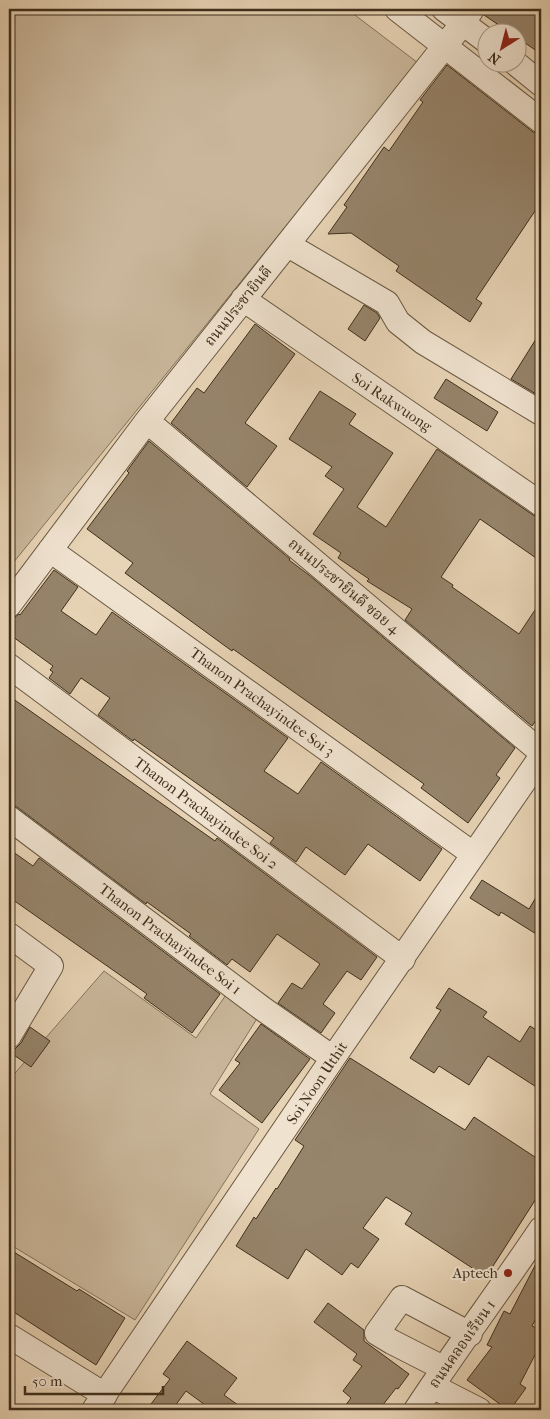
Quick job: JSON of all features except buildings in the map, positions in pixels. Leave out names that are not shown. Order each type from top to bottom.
[{"type":"street","points":[[397,9],[541,121]]},
{"type":"street","points":[[444,9],[467,16],[478,30]]},
{"type":"street","name":"ถนนประชายินดี","points":[[9,605],[147,421],[288,245],[467,16]]},
{"type":"street","points":[[526,72],[541,84]]},
{"type":"street","points":[[288,245],[387,303],[398,322],[423,342],[541,413]]},
{"type":"street","name":"Soi Rakwuong","points":[[243,300],[541,504]]},
{"type":"street","name":"ถนนประชายินดี ซอย 4","points":[[147,421],[541,752]]},
{"type":"street","name":"Thanon Prachayindee Soi 3","points":[[50,550],[473,854]]},
{"type":"street","name":"Thanon Prachayindee Soi 2","points":[[9,666],[403,959]]},
{"type":"street","name":"Soi Noon Uthit","points":[[100,1403],[333,1058],[541,757]]},
{"type":"street","name":"Thanon Prachayindee Soi 1","points":[[9,818],[264,1009],[333,1058]]},
{"type":"street","points":[[9,935],[51,966],[9,1036]]},
{"type":"street","name":"ถนนคลองเรียน 1","points":[[416,1410],[470,1334],[533,1257],[541,1229]]},
{"type":"street","points":[[470,1334],[402,1298],[377,1333],[392,1342],[479,1410]]},
{"type":"street","points":[[9,1336],[100,1403]]},
{"type":"shaded area","points":[[9,9],[347,9],[418,63],[9,568]]},
{"type":"shaded area","points":[[104,971],[196,1038],[228,992],[263,1009],[210,1094],[259,1129],[135,1320],[9,1244],[9,1080]]},
{"type":"place","name":"Aptech","points":[[508,1273]]}]
